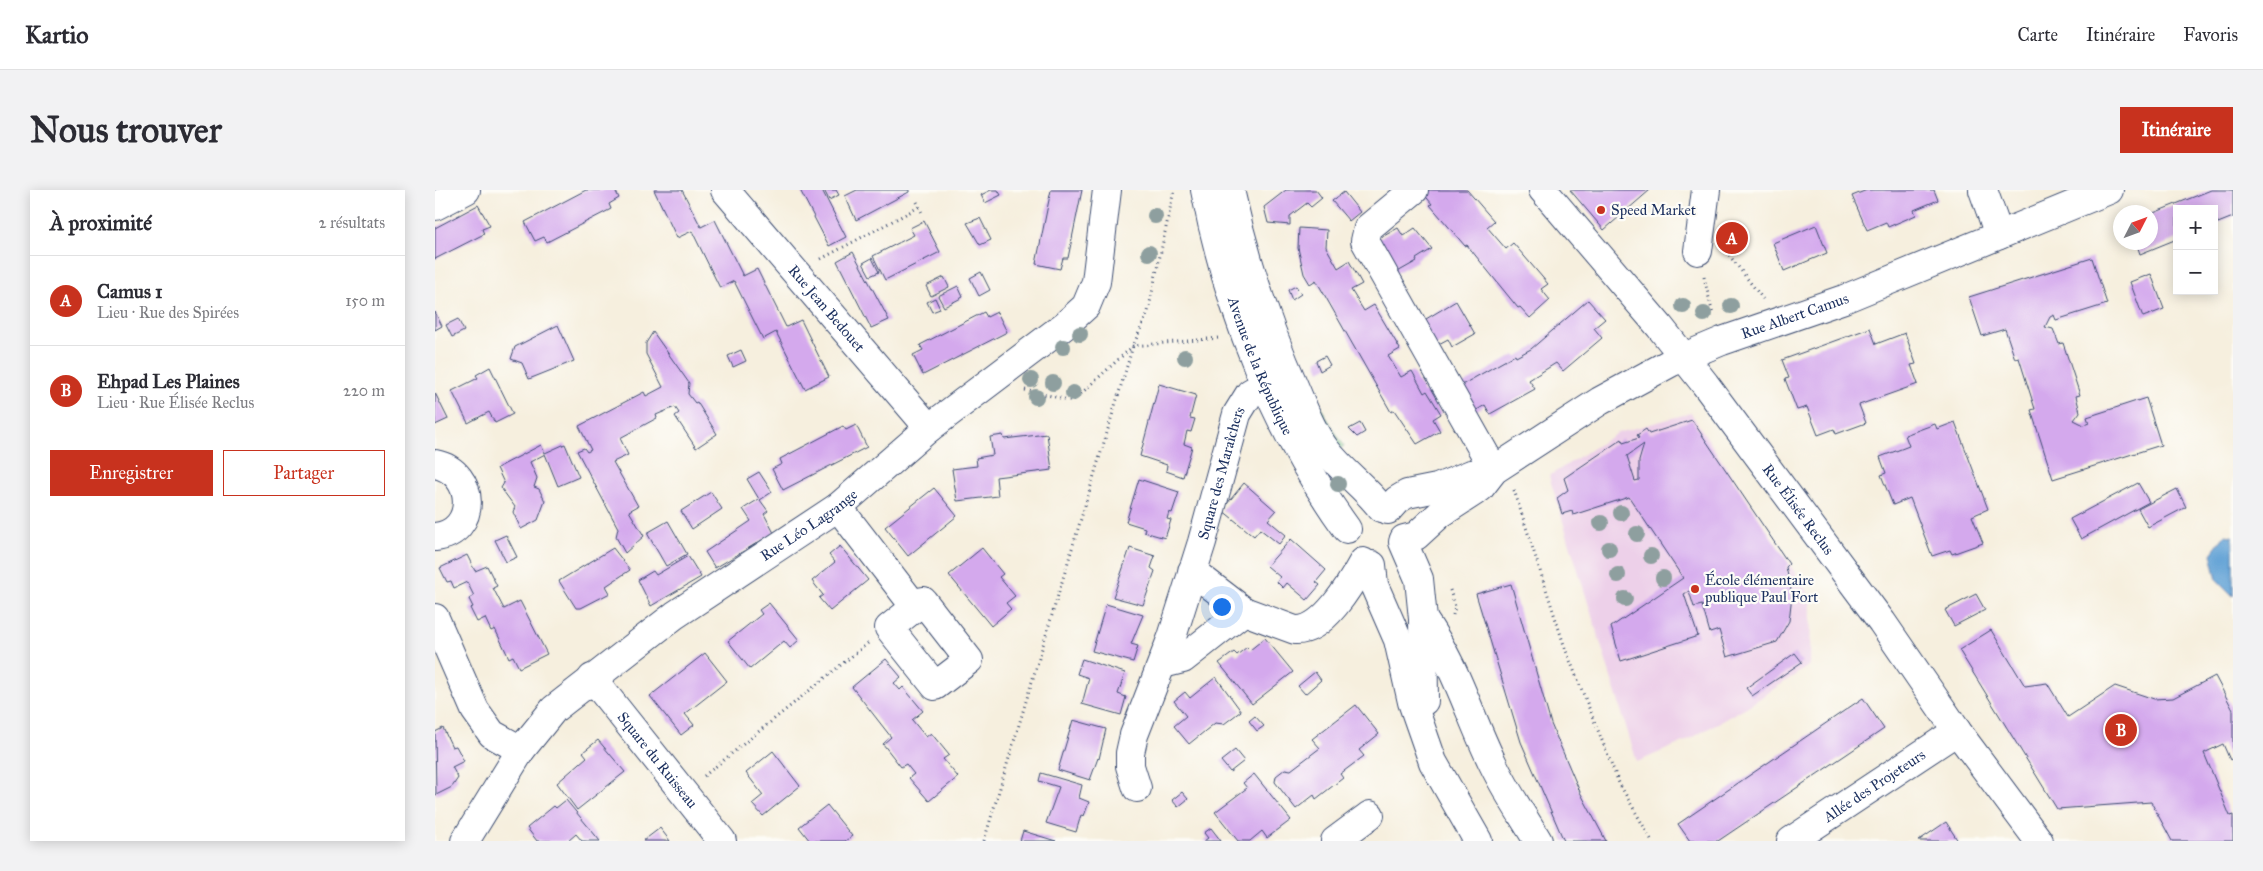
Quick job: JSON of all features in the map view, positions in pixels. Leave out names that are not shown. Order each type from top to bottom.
[{"type":"street","points":[[435,206],[465,190]]},
{"type":"street","name":"Rue Jean Bedouet","points":[[725,190],[929,428]]},
{"type":"street","name":"Rue Léo Lagrange","points":[[465,841],[521,750],[554,709],[675,615],[838,507],[929,428],[1064,326],[1086,306],[1096,282],[1107,190]]},
{"type":"street","name":"Avenue de la République","points":[[1205,190],[1228,281],[1266,384],[1294,448],[1347,529]]},
{"type":"street","name":"Avenue de la République","points":[[1230,190],[1245,249],[1265,313],[1310,423],[1325,449],[1384,509]]},
{"type":"street","points":[[1414,190],[1368,228],[1365,240],[1504,479]]},
{"type":"street","name":"Rue Élisée Reclus","points":[[1543,190],[1684,356],[1882,622],[1957,731],[2039,841]]},
{"type":"street","points":[[1706,190],[1710,247]]},
{"type":"street","points":[[1983,190],[1999,236]]},
{"type":"street","name":"Rue Albert Camus","points":[[1403,540],[1416,536],[1444,511],[1480,488],[1504,479],[1600,401],[1684,356],[1722,340],[1837,302],[2109,190]]},
{"type":"street","name":"Square des Maraîchers","points":[[1137,788],[1129,766],[1134,735],[1163,664],[1237,414],[1250,393],[1266,384]]},
{"type":"street","points":[[435,464],[450,470],[458,476],[463,484],[468,502],[466,512],[456,528],[447,534],[435,537]]},
{"type":"street","name":"Rue Albert Camus","points":[[1384,509],[1407,494],[1437,488],[1471,474],[1504,479]]},
{"type":"street","points":[[838,507],[915,607]]},
{"type":"street","points":[[1403,540],[1394,558],[1382,564],[1367,564],[1354,556],[1349,548],[1347,529],[1358,513],[1367,508],[1384,509],[1400,522],[1403,540],[1419,579],[1423,619],[1423,698],[1433,762]]},
{"type":"street","points":[[1192,571],[1244,611],[1295,630],[1304,631],[1320,621],[1367,564]]},
{"type":"street","points":[[1367,564],[1398,640],[1412,702],[1433,762],[1478,841]]},
{"type":"street","points":[[923,601],[969,660],[935,686],[889,628],[915,607],[923,601]]},
{"type":"street","points":[[1163,664],[1183,659],[1244,611]]},
{"type":"street","points":[[435,618],[475,710],[492,734],[521,750]]},
{"type":"street","points":[[1423,619],[1442,646],[1493,764],[1538,841]]},
{"type":"street","name":"Square du Ruisseau","points":[[592,678],[722,841]]},
{"type":"street","name":"Allée des Projeteurs","points":[[1791,841],[1957,731]]},
{"type":"street","points":[[1335,841],[1370,815]]},
{"type":"path","points":[[984,841],[1133,346],[1148,312],[1174,191]]},
{"type":"path","points":[[917,202],[923,215]]},
{"type":"path","points":[[819,260],[919,207]]},
{"type":"path","points":[[1715,320],[1710,247],[1725,251],[1767,304]]},
{"type":"path","points":[[1022,389],[1073,401],[1133,346],[1222,338]]},
{"type":"path","points":[[1504,479],[1569,657],[1619,783],[1652,841]]},
{"type":"path","points":[[683,793],[889,628]]},
{"type":"shaded area","name":"École élémentaire publique Paul Fort","points":[[1691,413],[1811,597],[1810,665],[1748,706],[1686,741],[1637,762],[1549,476],[1617,433]]},
{"type":"green space","points":[[1310,380],[1325,415],[1344,446],[1337,451],[1301,384]]},
{"type":"water","points":[[2225,535],[2233,536],[2233,596],[2217,580],[2211,554]]},
{"type":"building","points":[[586,190],[615,190],[619,198],[609,204],[611,209],[547,242],[544,237],[535,241],[525,222]]},
{"type":"building","points":[[654,190],[682,190],[701,227],[715,220],[743,276],[757,269],[786,327],[801,320],[829,377],[805,389],[776,332],[763,339],[734,281],[720,288],[692,231],[677,238]]},
{"type":"building","points":[[800,190],[822,190],[846,237],[829,246]]},
{"type":"building","points":[[824,190],[836,190],[839,195],[829,200]]},
{"type":"building","points":[[857,190],[909,190],[909,192],[856,220],[845,196]]},
{"type":"building","points":[[991,190],[998,190],[1001,195],[985,203],[981,195]]},
{"type":"building","points":[[1051,190],[1082,190],[1068,258],[1063,258],[1060,269],[1036,264]]},
{"type":"building","points":[[1286,190],[1316,190],[1322,198],[1311,207],[1307,203],[1290,216],[1290,225],[1268,223],[1264,207]]},
{"type":"building","points":[[1426,190],[1467,190],[1494,221],[1487,227],[1506,249],[1513,243],[1548,284],[1541,289],[1550,300],[1530,318],[1520,307],[1518,308],[1467,245],[1465,246],[1430,205],[1432,204],[1423,193]]},
{"type":"building","points":[[1570,190],[1650,190],[1604,230]]},
{"type":"building","points":[[1867,190],[1934,190],[1938,200],[1914,210],[1916,215],[1888,227],[1886,222],[1867,230],[1852,196]]},
{"type":"building","points":[[2211,190],[2233,190],[2233,217],[2218,223],[2218,205],[2174,205]]},
{"type":"building","points":[[1344,192],[1360,212],[1349,221],[1332,201]]},
{"type":"building","points":[[478,205],[490,226],[482,229],[484,234],[435,259],[435,228]]},
{"type":"building","points":[[2173,205],[2173,241],[2158,247],[2158,211]]},
{"type":"building","points":[[980,218],[991,240],[980,245],[967,223]]},
{"type":"building","points":[[924,221],[940,252],[885,280],[873,256],[914,235],[910,228]]},
{"type":"building","points":[[1816,225],[1827,253],[1784,271],[1773,243]]},
{"type":"building","points":[[1299,228],[1327,230],[1326,247],[1338,268],[1349,261],[1362,284],[1351,290],[1364,311],[1374,305],[1400,349],[1388,356],[1401,377],[1412,371],[1424,393],[1427,391],[1441,414],[1433,419],[1440,431],[1417,444],[1394,410],[1391,412],[1316,280],[1310,284],[1304,274],[1298,248]]},
{"type":"building","points":[[1398,228],[1403,236],[1415,228],[1432,249],[1416,259],[1417,261],[1394,274],[1375,241]]},
{"type":"building","points":[[1734,229],[1739,243],[1731,246],[1725,233]]},
{"type":"building","points":[[2139,250],[2150,250],[2140,254]]},
{"type":"building","points":[[853,252],[889,320],[871,328],[837,261]]},
{"type":"building","points":[[872,258],[879,272],[870,276],[863,263]]},
{"type":"building","points":[[2092,258],[2107,304],[2056,320],[2054,315],[2050,317],[2045,327],[2053,329],[2059,344],[2063,343],[2080,395],[2076,396],[2080,412],[2074,420],[2084,425],[2089,423],[2087,417],[2146,398],[2161,445],[2053,479],[2031,410],[2035,409],[2019,358],[2015,359],[2005,329],[1982,336],[1969,297]]},
{"type":"building","points":[[981,272],[990,290],[979,296],[970,278]]},
{"type":"building","points":[[2151,274],[2164,309],[2143,317],[2130,282]]},
{"type":"building","points":[[944,277],[949,287],[931,296],[926,286]]},
{"type":"building","points":[[958,286],[963,297],[944,307],[938,296]]},
{"type":"building","points":[[1296,286],[1301,294],[1292,300],[1288,290]]},
{"type":"building","points":[[935,298],[940,309],[932,312],[927,302]]},
{"type":"building","points":[[1588,300],[1605,319],[1594,328],[1602,338],[1563,371],[1556,363],[1529,380],[1535,389],[1490,414],[1485,405],[1472,413],[1458,387],[1515,355],[1516,357],[1531,349]]},
{"type":"building","points":[[1456,301],[1475,334],[1452,347],[1448,339],[1435,346],[1421,322]]},
{"type":"building","points":[[435,312],[442,326],[435,330]]},
{"type":"building","points":[[984,312],[987,317],[997,312],[1007,332],[923,375],[913,355],[923,350],[920,345]]},
{"type":"building","points":[[458,319],[464,331],[452,337],[446,325]]},
{"type":"building","points":[[558,325],[574,361],[529,379],[522,363],[511,359],[515,347]]},
{"type":"building","points":[[1870,328],[1876,344],[1905,333],[1916,364],[1911,365],[1918,384],[1859,405],[1866,423],[1836,434],[1834,429],[1818,435],[1807,407],[1797,410],[1785,379],[1789,378],[1782,360]]},
{"type":"building","points":[[653,332],[689,383],[688,394],[695,403],[697,402],[717,434],[696,448],[675,416],[679,413],[675,407],[656,415],[657,418],[620,438],[628,455],[613,462],[638,506],[629,511],[644,536],[625,553],[616,537],[618,528],[577,451],[584,448],[587,452],[591,450],[579,426],[644,392],[646,396],[663,387],[646,354],[646,343]]},
{"type":"building","points":[[741,350],[746,361],[733,367],[728,356]]},
{"type":"building","points":[[1325,356],[1330,365],[1320,371],[1316,361]]},
{"type":"building","points":[[490,367],[513,414],[495,423],[489,412],[468,423],[452,391],[478,378],[476,375]]},
{"type":"building","points":[[1159,384],[1196,395],[1190,418],[1195,419],[1191,432],[1187,431],[1184,444],[1192,447],[1183,477],[1166,471],[1167,465],[1140,456]]},
{"type":"building","points":[[435,393],[448,419],[435,425]]},
{"type":"building","points":[[1692,420],[1789,564],[1786,567],[1792,595],[1789,621],[1777,642],[1727,657],[1719,630],[1710,633],[1702,605],[1694,607],[1689,591],[1684,594],[1698,636],[1621,661],[1611,627],[1683,578],[1629,497],[1573,515],[1572,511],[1562,514],[1557,498],[1568,490],[1564,478],[1622,439],[1623,443],[1639,438],[1637,435],[1646,429],[1649,434]],"holes":[[[1644,444],[1639,461],[1639,480],[1635,481],[1627,456]]]},
{"type":"building","points":[[1955,422],[1988,509],[1972,516],[1983,543],[1952,554],[1950,550],[1932,556],[1910,498],[1893,505],[1881,475],[1886,473],[1880,457],[1909,446],[1905,435],[1935,424],[1937,429]]},
{"type":"building","points":[[1360,423],[1365,432],[1357,437],[1349,429]]},
{"type":"building","points":[[856,425],[867,447],[783,490],[772,469],[782,464],[780,459],[843,426],[846,430]]},
{"type":"building","points":[[1047,434],[1052,470],[996,477],[998,496],[957,501],[952,469],[977,466],[976,458],[993,455],[990,437],[1003,435],[1004,439]]},
{"type":"building","points":[[565,444],[579,477],[558,486],[545,454],[530,462],[537,478],[534,487],[539,489],[545,501],[538,520],[521,529],[513,512],[515,507],[501,488],[504,483],[497,468],[541,445],[545,453]]},
{"type":"building","points":[[759,472],[772,492],[760,500],[768,511],[764,514],[774,533],[715,568],[705,552],[751,521],[743,509],[759,499],[747,479]]},
{"type":"building","points":[[1139,479],[1179,492],[1172,513],[1169,512],[1167,519],[1171,520],[1165,538],[1144,532],[1145,528],[1126,522]]},
{"type":"building","points":[[1244,483],[1276,511],[1268,520],[1286,535],[1279,544],[1260,529],[1254,536],[1222,510]]},
{"type":"building","points":[[2138,483],[2149,502],[2081,539],[2070,519]]},
{"type":"building","points":[[934,488],[957,516],[908,556],[885,527]]},
{"type":"building","points":[[2177,489],[2186,507],[2148,527],[2138,509]]},
{"type":"building","points":[[711,492],[722,509],[692,529],[681,511]]},
{"type":"building","points":[[668,521],[687,554],[666,566],[647,533]]},
{"type":"building","points":[[506,535],[517,557],[506,562],[495,540]]},
{"type":"building","points":[[1291,539],[1326,570],[1316,582],[1320,585],[1307,600],[1287,583],[1283,588],[1277,582],[1280,577],[1267,566]]},
{"type":"building","points":[[840,546],[868,580],[830,611],[819,598],[823,595],[812,581],[835,562],[829,555]]},
{"type":"building","points":[[613,548],[630,570],[606,586],[610,593],[581,608],[576,608],[559,581]]},
{"type":"building","points":[[982,548],[1003,574],[999,577],[1015,596],[1006,603],[1011,609],[991,626],[949,575]]},
{"type":"building","points":[[1130,548],[1155,556],[1151,568],[1155,571],[1143,605],[1113,597]]},
{"type":"building","points":[[467,555],[475,571],[487,566],[497,586],[493,588],[504,609],[520,601],[547,654],[519,668],[513,656],[509,658],[495,629],[491,631],[485,618],[477,622],[470,608],[473,607],[469,599],[474,596],[467,582],[454,588],[451,581],[447,582],[440,568]]},
{"type":"building","points":[[688,556],[701,577],[651,606],[638,580],[653,571],[656,575]]},
{"type":"building","points":[[1511,584],[1551,724],[1580,792],[1606,841],[1564,841],[1521,742],[1476,594]]},
{"type":"building","points":[[1976,594],[1985,610],[1954,626],[1945,610]]},
{"type":"building","points":[[769,603],[799,640],[790,648],[784,641],[750,669],[728,641],[762,614],[759,610]]},
{"type":"building","points":[[1106,604],[1143,615],[1131,644],[1138,646],[1133,662],[1092,651]]},
{"type":"building","points":[[1991,630],[2025,686],[2047,683],[2068,717],[2115,686],[2154,699],[2173,698],[2215,676],[2233,710],[2233,758],[2230,760],[2223,744],[2204,753],[2230,816],[2233,815],[2233,841],[2172,841],[2151,802],[2057,809],[1959,650]]},
{"type":"building","points":[[1265,638],[1293,672],[1252,704],[1219,663],[1234,652],[1237,655],[1247,647],[1250,650]]},
{"type":"building","points":[[705,653],[727,681],[685,714],[694,725],[681,735],[650,696]]},
{"type":"building","points":[[1795,653],[1802,662],[1752,696],[1746,688]]},
{"type":"building","points":[[886,659],[901,677],[894,683],[900,690],[903,687],[923,711],[912,720],[926,737],[931,733],[949,755],[943,759],[958,777],[929,801],[909,778],[914,774],[906,764],[901,767],[883,744],[891,737],[852,687]]},
{"type":"building","points":[[1082,659],[1125,673],[1118,694],[1126,697],[1121,715],[1082,704],[1089,678],[1077,674]]},
{"type":"building","points":[[1315,672],[1321,680],[1305,694],[1298,686]]},
{"type":"building","points":[[1216,677],[1241,711],[1224,724],[1215,723],[1189,744],[1174,726],[1186,716],[1174,701],[1185,692],[1190,698]]},
{"type":"building","points":[[1863,698],[1884,729],[1718,841],[1690,841],[1678,824]]},
{"type":"building","points":[[1356,705],[1379,734],[1359,750],[1364,756],[1340,774],[1343,778],[1316,799],[1314,795],[1296,809],[1275,782],[1276,776],[1285,769],[1291,770],[1320,748],[1312,739]]},
{"type":"building","points":[[1255,716],[1264,726],[1257,731],[1249,721]]},
{"type":"building","points":[[1073,720],[1106,729],[1099,759],[1090,780],[1058,770]]},
{"type":"building","points":[[443,728],[452,747],[456,746],[464,761],[452,767],[458,778],[452,787],[436,795],[435,732]]},
{"type":"building","points":[[598,740],[625,772],[577,810],[557,783],[587,757],[583,752]]},
{"type":"building","points":[[1235,750],[1244,761],[1230,772],[1221,761]]},
{"type":"building","points":[[773,751],[800,786],[763,816],[752,804],[763,795],[746,773]]},
{"type":"building","points":[[1041,773],[1082,785],[1079,798],[1089,802],[1084,816],[1081,815],[1076,832],[1046,823],[1059,787],[1039,781]]},
{"type":"building","points":[[1254,774],[1291,820],[1267,838],[1262,831],[1250,841],[1238,841],[1215,812],[1247,788],[1243,783]]},
{"type":"building","points":[[1182,792],[1188,799],[1178,807],[1172,800]]},
{"type":"building","points":[[566,800],[600,841],[582,841],[576,834],[568,841],[537,841],[527,828],[554,806],[556,808]]},
{"type":"building","points":[[827,805],[852,836],[845,841],[810,841],[799,827]]},
{"type":"building","points":[[1946,822],[1958,841],[1918,841]]},
{"type":"building","points":[[660,828],[670,841],[643,841]]},
{"type":"building","points":[[1211,828],[1221,841],[1204,841],[1208,838],[1204,833]]},
{"type":"building","points":[[1023,831],[1056,841],[1020,841]]},
{"type":"place","name":"Speed Market","points":[[1601,210]]},
{"type":"place","name":"Camus 1","points":[[1732,238]]},
{"type":"place","name":"École élémentaire publique Paul Fort","points":[[1695,589]]},
{"type":"place","name":"Ehpad Les Plaines","points":[[2121,730]]}]
